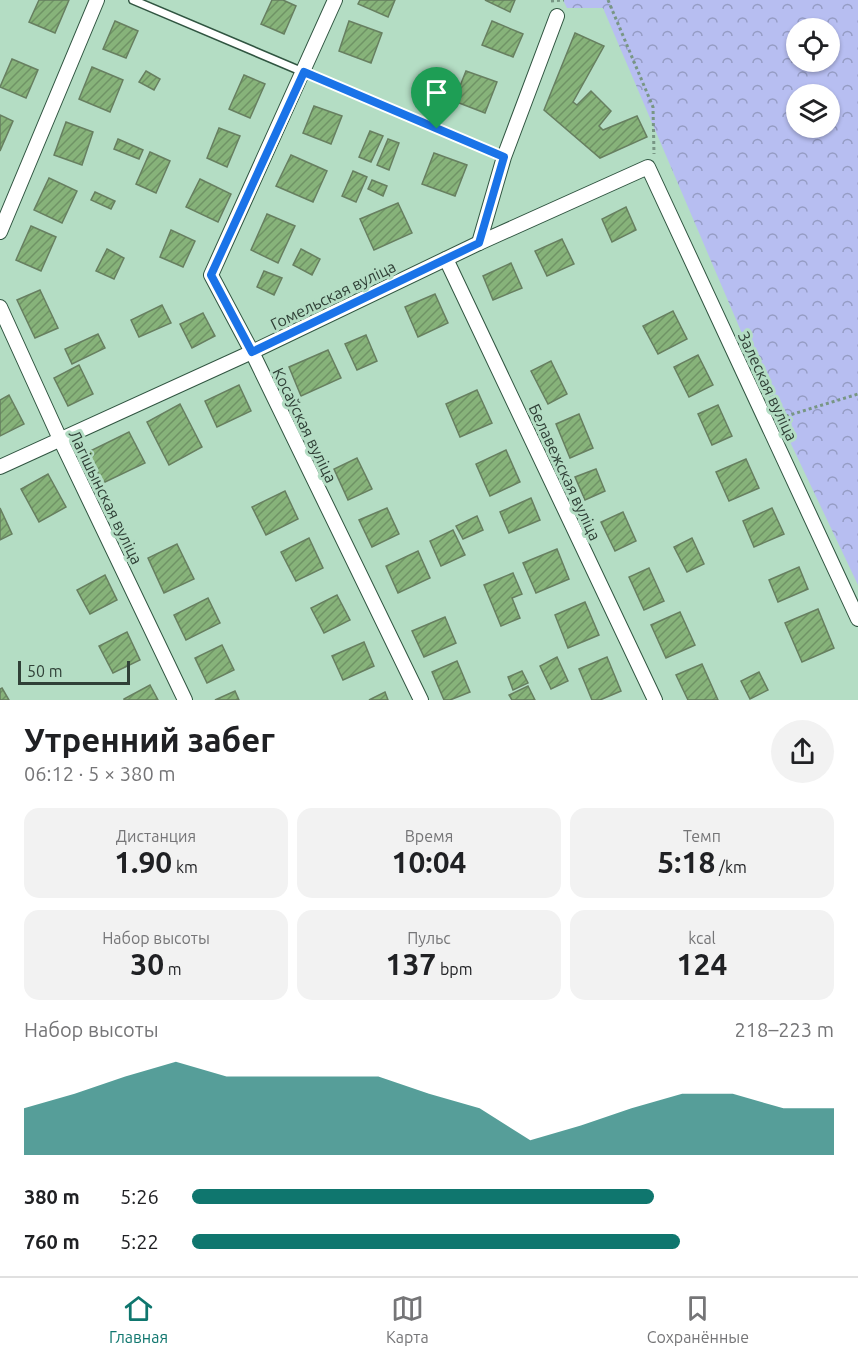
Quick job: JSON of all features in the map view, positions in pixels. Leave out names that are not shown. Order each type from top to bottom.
[{"type":"street","points":[[0,232],[97,0]]},
{"type":"street","name":"Косаўская вуліца","points":[[335,0],[211,275],[252,352],[421,700]]},
{"type":"street","points":[[479,243],[504,157],[557,16]]},
{"type":"street","name":"Гомельская вуліца","points":[[0,467],[252,352],[479,243],[648,166]]},
{"type":"street","name":"Залеская вуліца","points":[[648,166],[858,619]]},
{"type":"street","name":"Белавежская вуліца","points":[[446,259],[655,700]]},
{"type":"street","name":"Лагішынская вуліца","points":[[0,307],[60,440],[185,700]]},
{"type":"lane","points":[[134,0],[504,157]]},
{"type":"path","points":[[608,0],[653,107],[654,154],[648,166]]},
{"type":"path","points":[[767,422],[858,394]]},
{"type":"green space","points":[[563,0],[858,0],[858,585],[773,406],[603,8],[567,8]]},
{"type":"building","points":[[39,0],[69,0],[55,33],[29,22]]},
{"type":"building","points":[[272,0],[283,0],[296,6],[284,34],[261,24]]},
{"type":"building","points":[[360,0],[395,0],[388,17],[358,4]]},
{"type":"building","points":[[485,0],[515,0],[510,12]]},
{"type":"building","points":[[115,21],[138,31],[126,58],[103,49]]},
{"type":"building","points":[[349,21],[382,33],[371,63],[339,51]]},
{"type":"building","points":[[492,21],[523,34],[513,57],[482,45]]},
{"type":"building","points":[[575,33],[604,46],[573,102],[577,105],[591,91],[611,111],[599,126],[603,130],[637,116],[647,137],[600,158],[544,110]]},
{"type":"building","points":[[12,59],[38,70],[26,98],[0,87]]},
{"type":"building","points":[[92,67],[123,80],[110,112],[79,99]]},
{"type":"building","points":[[146,71],[160,79],[154,90],[139,82]]},
{"type":"building","points":[[466,71],[497,82],[485,113],[454,101]]},
{"type":"building","points":[[244,75],[265,84],[250,118],[229,109]]},
{"type":"building","points":[[314,106],[342,116],[331,144],[303,133]]},
{"type":"building","points":[[0,115],[13,121],[0,151]]},
{"type":"building","points":[[66,122],[93,132],[82,165],[54,155]]},
{"type":"building","points":[[219,128],[240,136],[227,167],[207,158]]},
{"type":"building","points":[[370,131],[383,136],[371,162],[359,157]]},
{"type":"building","points":[[118,139],[143,150],[139,159],[114,149]]},
{"type":"building","points":[[388,139],[399,143],[389,170],[377,165]]},
{"type":"building","points":[[150,152],[170,161],[156,193],[136,184]]},
{"type":"building","points":[[434,153],[467,165],[455,196],[422,184]]},
{"type":"building","points":[[291,155],[327,171],[313,202],[276,186]]},
{"type":"building","points":[[353,171],[367,177],[356,202],[342,196]]},
{"type":"building","points":[[49,178],[77,191],[62,223],[34,210]]},
{"type":"building","points":[[200,179],[231,194],[218,222],[186,207]]},
{"type":"building","points":[[372,180],[387,186],[383,196],[368,189]]},
{"type":"building","points":[[95,192],[115,201],[111,209],[91,200]]},
{"type":"building","points":[[398,203],[412,233],[374,250],[360,219]]},
{"type":"building","points":[[626,207],[636,230],[612,242],[602,219]]},
{"type":"building","points":[[267,214],[295,226],[278,263],[251,250]]},
{"type":"building","points":[[31,226],[56,237],[41,271],[16,260]]},
{"type":"building","points":[[171,230],[195,241],[183,267],[160,257]]},
{"type":"building","points":[[562,239],[574,264],[547,276],[535,251]]},
{"type":"building","points":[[107,249],[124,258],[114,279],[96,271]]},
{"type":"building","points":[[301,249],[320,259],[312,275],[293,265]]},
{"type":"building","points":[[511,263],[522,288],[493,300],[483,276]]},
{"type":"building","points":[[264,271],[282,278],[274,295],[257,287]]},
{"type":"building","points":[[40,290],[58,328],[35,338],[17,300]]},
{"type":"building","points":[[435,294],[448,323],[418,337],[405,307]]},
{"type":"building","points":[[162,305],[171,323],[139,337],[131,320]]},
{"type":"building","points":[[673,311],[687,339],[658,354],[643,326]]},
{"type":"building","points":[[203,313],[215,336],[192,348],[180,324]]},
{"type":"building","points":[[98,334],[105,348],[72,364],[65,349]]},
{"type":"building","points":[[366,335],[377,361],[357,370],[345,344]]},
{"type":"building","points":[[328,350],[341,378],[301,396],[289,367]]},
{"type":"building","points":[[698,355],[713,385],[689,397],[674,367]]},
{"type":"building","points":[[551,361],[567,394],[548,404],[531,371]]},
{"type":"building","points":[[79,365],[93,394],[68,406],[54,378]]},
{"type":"building","points":[[239,385],[251,411],[217,427],[205,401]]},
{"type":"building","points":[[477,390],[492,423],[460,437],[446,404]]},
{"type":"building","points":[[9,395],[24,424],[0,436],[0,400]]},
{"type":"building","points":[[180,404],[202,447],[169,465],[147,422]]},
{"type":"building","points":[[718,405],[732,436],[712,445],[698,414]]},
{"type":"building","points":[[579,414],[593,448],[570,458],[556,424]]},
{"type":"building","points":[[129,432],[145,463],[103,483],[88,452]]},
{"type":"building","points":[[506,450],[520,482],[490,496],[476,464]]},
{"type":"building","points":[[357,458],[372,489],[348,500],[334,469]]},
{"type":"building","points":[[746,459],[759,488],[729,501],[716,472]]},
{"type":"building","points":[[596,469],[605,491],[585,500],[575,477]]},
{"type":"building","points":[[48,474],[66,507],[39,522],[21,489]]},
{"type":"building","points":[[285,491],[298,519],[266,535],[252,507]]},
{"type":"building","points":[[531,498],[540,520],[509,533],[500,512]]},
{"type":"building","points":[[0,508],[12,534],[0,540]]},
{"type":"building","points":[[387,508],[399,534],[372,547],[359,520]]},
{"type":"building","points":[[772,508],[784,534],[754,547],[743,521]]},
{"type":"building","points":[[623,512],[636,541],[615,551],[601,522]]},
{"type":"building","points":[[477,516],[483,530],[463,539],[456,526]]},
{"type":"building","points":[[453,530],[465,555],[441,566],[430,541]]},
{"type":"building","points":[[309,538],[323,568],[296,581],[281,552]]},
{"type":"building","points":[[692,538],[704,564],[687,572],[674,547]]},
{"type":"building","points":[[177,544],[194,579],[164,593],[148,558]]},
{"type":"building","points":[[557,549],[569,579],[536,593],[523,563]]},
{"type":"building","points":[[418,551],[430,578],[398,593],[386,566]]},
{"type":"building","points":[[799,567],[808,589],[778,602],[769,580]]},
{"type":"building","points":[[649,568],[664,601],[644,610],[629,577]]},
{"type":"building","points":[[513,573],[522,594],[512,598],[520,618],[501,626],[484,585]]},
{"type":"building","points":[[105,575],[117,600],[90,614],[77,590]]},
{"type":"building","points":[[337,595],[350,620],[324,633],[311,608]]},
{"type":"building","points":[[208,598],[220,623],[186,640],[174,615]]},
{"type":"building","points":[[585,602],[599,635],[568,648],[555,615]]},
{"type":"building","points":[[818,609],[834,648],[802,662],[785,623]]},
{"type":"building","points":[[680,612],[695,645],[666,658],[651,625]]},
{"type":"building","points":[[445,617],[456,643],[424,657],[412,631]]},
{"type":"building","points":[[127,632],[140,660],[113,673],[99,646]]},
{"type":"building","points":[[364,642],[374,666],[343,680],[332,656]]},
{"type":"building","points":[[222,645],[234,670],[207,683],[195,658]]},
{"type":"building","points":[[557,657],[568,681],[551,689],[540,666]]},
{"type":"building","points":[[607,657],[621,691],[600,700],[592,700],[579,669]]},
{"type":"building","points":[[457,661],[470,692],[444,700],[432,672]]},
{"type":"building","points":[[702,664],[718,700],[688,700],[676,675]]},
{"type":"building","points":[[522,671],[528,683],[513,690],[508,677]]},
{"type":"building","points":[[759,672],[768,690],[750,699],[741,681]]},
{"type":"building","points":[[150,685],[158,700],[124,700],[124,699]]},
{"type":"building","points":[[528,686],[535,700],[512,700],[509,695]]},
{"type":"building","points":[[2,688],[9,700],[0,700],[0,689]]},
{"type":"building","points":[[235,691],[239,700],[215,700]]},
{"type":"building","points":[[385,692],[388,700],[369,700]]},
{"type":"route","points":[[304,72],[437,129],[504,157],[479,243],[252,352],[211,275],[304,72]]}]
